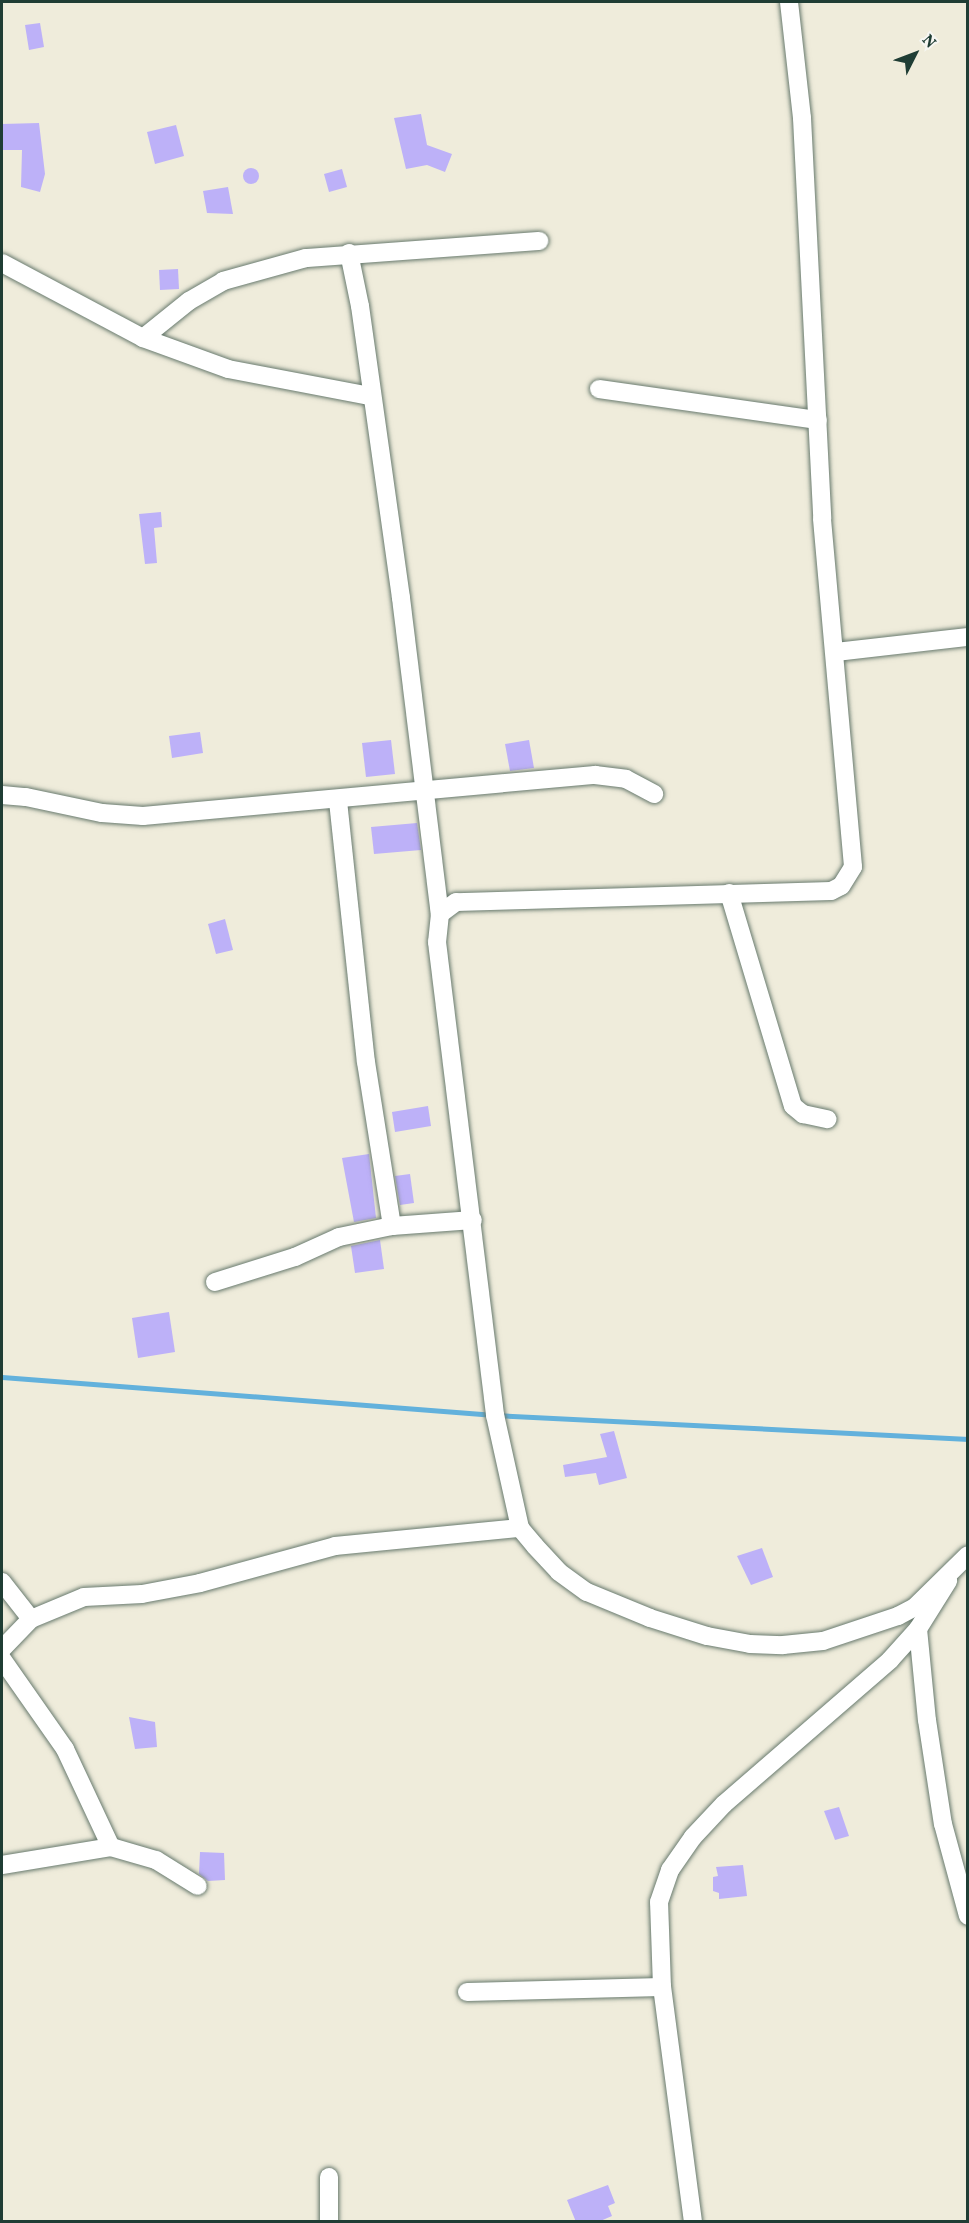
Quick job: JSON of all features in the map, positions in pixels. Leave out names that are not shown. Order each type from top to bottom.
[{"type":"street","points":[[440,914],[456,902],[831,891],[849,877],[853,848],[822,519],[802,118],[789,2]]},
{"type":"street","points":[[143,338],[189,301],[223,281],[306,258],[539,240]]},
{"type":"street","points":[[349,253],[360,306],[370,396],[401,598],[440,914],[437,942],[473,1220],[493,1404],[520,1528],[559,1572],[586,1592],[650,1618],[750,1644],[823,1641],[861,1631],[915,1607],[962,1561]]},
{"type":"street","points":[[2,263],[143,338],[228,369],[370,396]]},
{"type":"street","points":[[599,389],[818,420]]},
{"type":"street","points":[[836,652],[968,637]]},
{"type":"street","points":[[2,795],[102,813],[143,816],[338,801],[595,775],[626,779],[654,794]]},
{"type":"street","points":[[338,801],[366,1062],[392,1226]]},
{"type":"street","points":[[729,893],[794,1106],[803,1114],[827,1119]]},
{"type":"street","points":[[215,1282],[295,1257],[339,1237],[392,1226],[473,1220]]},
{"type":"street","points":[[2,1649],[31,1619],[84,1597],[142,1594],[200,1583],[335,1546],[520,1528]]},
{"type":"street","points":[[693,2222],[662,1987],[660,1902],[670,1870],[693,1836],[758,1772],[890,1660],[918,1629],[962,1561]]},
{"type":"street","points":[[2,1582],[31,1619]]},
{"type":"street","points":[[918,1629],[943,1824],[968,1916]]},
{"type":"street","points":[[2,1659],[59,1740],[111,1847]]},
{"type":"street","points":[[2,1865],[111,1847],[156,1860],[198,1886]]},
{"type":"street","points":[[467,1992],[662,1987]]},
{"type":"street","points":[[329,2177],[329,2222]]},
{"type":"building","points":[[40,23],[44,47],[29,50],[25,25]]},
{"type":"building","points":[[421,114],[427,145],[452,154],[445,172],[427,165],[406,169],[394,118]]},
{"type":"building","points":[[39,123],[45,174],[40,192],[21,187],[22,150],[2,150],[2,124]]},
{"type":"building","points":[[176,125],[184,156],[155,164],[147,132]]},
{"type":"building","points":[[248,168],[254,168],[259,176],[257,182],[248,184],[243,179],[243,173]]},
{"type":"building","points":[[342,169],[347,187],[329,192],[324,174]]},
{"type":"building","points":[[228,187],[233,214],[207,213],[203,191]]},
{"type":"building","points":[[178,269],[179,289],[160,290],[159,270]]},
{"type":"building","points":[[161,512],[162,527],[154,528],[157,563],[145,564],[139,514]]},
{"type":"building","points":[[200,732],[203,753],[172,758],[169,736]]},
{"type":"building","points":[[391,740],[395,774],[366,777],[362,743]]},
{"type":"building","points":[[529,740],[534,768],[510,771],[505,744]]},
{"type":"building","points":[[417,823],[421,850],[374,854],[371,827]]},
{"type":"building","points":[[225,919],[233,950],[216,954],[208,924]]},
{"type":"building","points":[[428,1106],[431,1126],[395,1132],[392,1112]]},
{"type":"building","points":[[369,1154],[376,1218],[354,1222],[342,1158]]},
{"type":"building","points":[[410,1174],[414,1203],[400,1205],[395,1176]]},
{"type":"building","points":[[380,1240],[384,1269],[355,1273],[351,1246]]},
{"type":"building","points":[[169,1312],[175,1352],[138,1358],[132,1318]]},
{"type":"building","points":[[614,1431],[627,1478],[599,1485],[596,1473],[565,1477],[563,1465],[607,1457],[600,1434]]},
{"type":"building","points":[[762,1548],[773,1577],[751,1585],[737,1556]]},
{"type":"building","points":[[129,1717],[155,1722],[157,1747],[135,1749]]},
{"type":"building","points":[[839,1807],[849,1836],[835,1840],[824,1811]]},
{"type":"building","points":[[200,1852],[224,1853],[225,1880],[208,1881],[199,1874]]},
{"type":"building","points":[[743,1865],[747,1896],[719,1899],[719,1893],[713,1891],[713,1877],[718,1876],[716,1867]]},
{"type":"building","points":[[608,2185],[615,2203],[608,2206],[612,2216],[598,2222],[576,2222],[567,2200]]},
{"type":"waterway","points":[[2,1377],[495,1415],[968,1439]]}]
